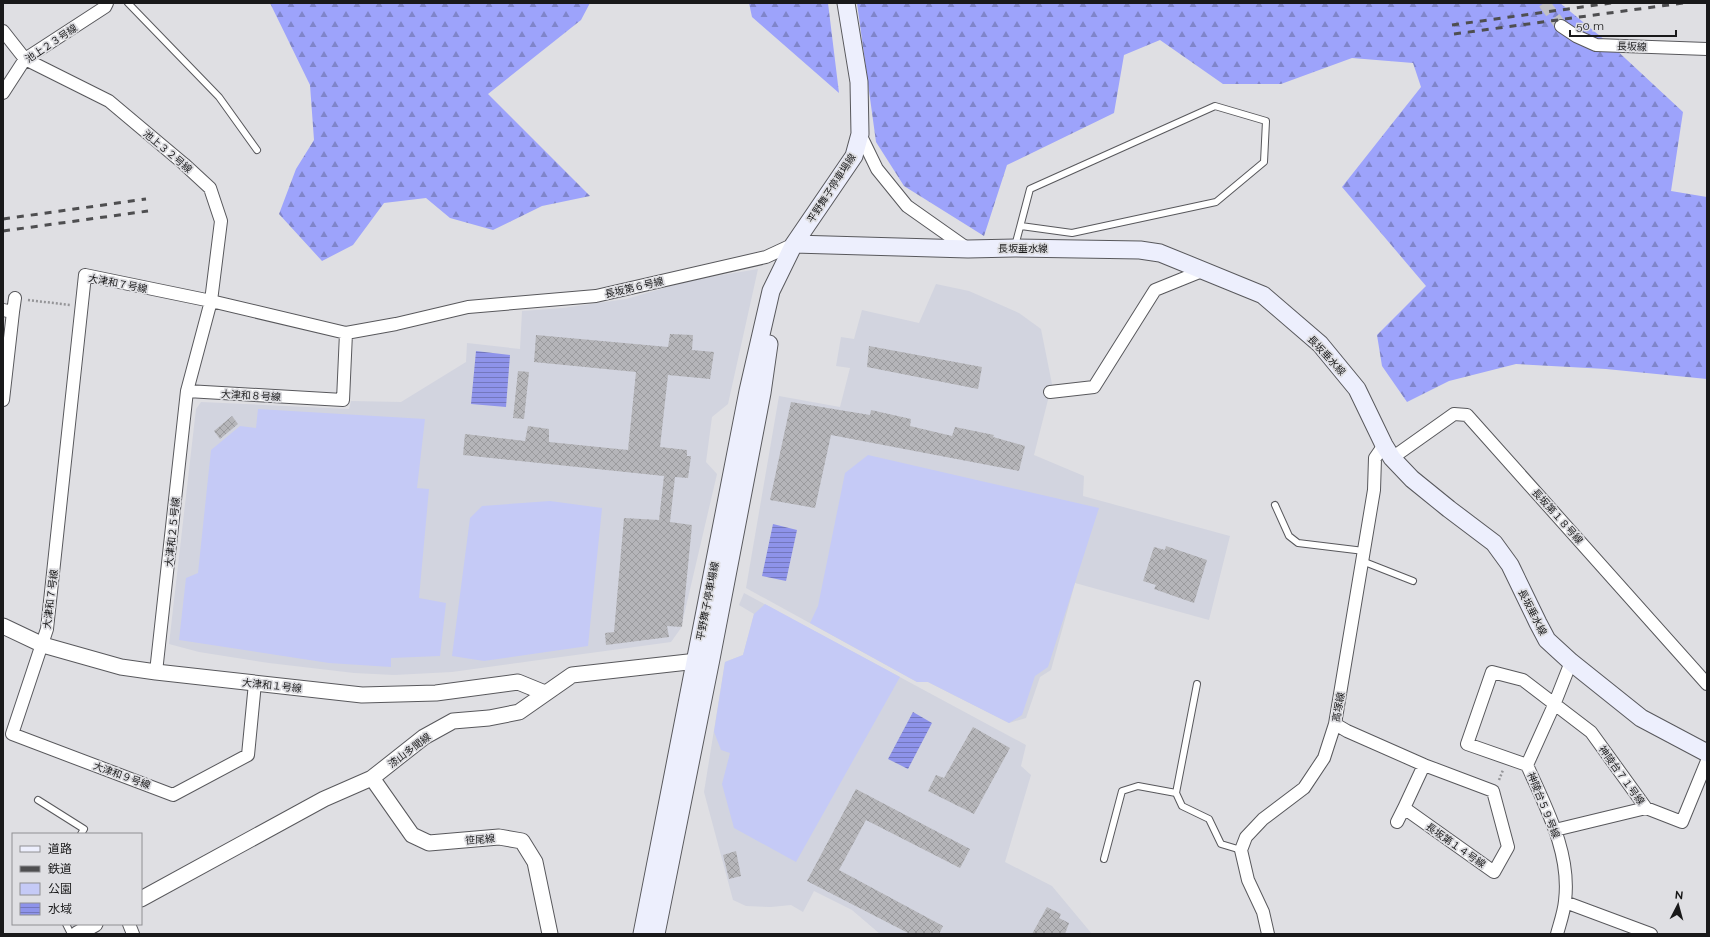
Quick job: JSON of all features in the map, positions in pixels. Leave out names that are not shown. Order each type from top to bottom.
[{"type":"main road","name":"平野舞子停車場線","points":[[642,934],[762,393],[780,270],[794,244],[854,156],[860,134],[859,82],[846,3]]},
{"type":"main road","name":"長坂垂水線","points":[[794,244],[968,249],[1015,248],[1140,250],[1160,253],[1263,295],[1320,344],[1357,389],[1388,452],[1412,479],[1494,543],[1510,565],[1547,640],[1571,662],[1641,718],[1707,753]]},
{"type":"main road","name":"平野舞子停車場線","points":[[656,934],[703,660]]},
{"type":"street","name":"池上２３号線","points":[[3,93],[25,58],[105,7],[107,3]]},
{"type":"street","name":"長坂線","points":[[1561,26],[1576,36],[1596,45],[1707,49]]},
{"type":"street","points":[[3,31],[25,58]]},
{"type":"street","name":"池上３２号線","points":[[25,58],[109,101],[184,164],[210,188],[221,221],[212,301]]},
{"type":"street","points":[[860,134],[877,169],[907,206],[968,249]]},
{"type":"street","name":"長坂第６号線","points":[[468,307],[596,296],[766,257],[794,244]]},
{"type":"street","points":[[1050,392],[1094,387],[1155,290],[1202,271]]},
{"type":"street","name":"大津和７号線","points":[[43,645],[48,621],[85,275],[212,301],[346,333],[396,324],[468,307]]},
{"type":"street","points":[[3,400],[8,311],[15,298]]},
{"type":"street","points":[[187,392],[212,301]]},
{"type":"street","name":"大津和８号線","points":[[187,392],[343,400],[346,333]]},
{"type":"street","name":"大津和２５号線","points":[[156,672],[187,392]]},
{"type":"street","name":"長坂第１８号線","points":[[1388,452],[1454,414],[1467,415],[1707,684]]},
{"type":"street","name":"高塚線","points":[[1241,850],[1246,837],[1263,819],[1304,788],[1324,758],[1335,724],[1374,490],[1375,458],[1388,452]]},
{"type":"street","name":"大津和１号線","points":[[3,626],[43,645],[122,667],[156,672],[362,694],[436,693],[518,682],[545,693]]},
{"type":"street","name":"大津和９号線","points":[[43,645],[12,734],[173,794],[248,756],[255,683]]},
{"type":"street","name":"漆山多聞線","points":[[142,898],[324,799],[372,778],[424,737],[453,721],[489,718],[519,712],[572,675],[703,660]]},
{"type":"street","name":"神陵台５９号線","points":[[1557,934],[1565,902],[1566,869],[1555,830],[1527,765],[1554,705],[1571,662]]},
{"type":"street","name":"神陵台７１号線","points":[[1509,759],[1467,744],[1492,672],[1523,680],[1591,732],[1646,808],[1682,822],[1707,761]]},
{"type":"street","points":[[1335,724],[1347,731],[1424,765],[1493,791]]},
{"type":"street","points":[[1509,759],[1527,765]]},
{"type":"street","points":[[1397,822],[1424,765]]},
{"type":"street","name":"笹尾線","points":[[372,778],[412,835],[429,843],[499,837],[522,841],[535,862],[550,934]]},
{"type":"street","name":"長坂第１４号線","points":[[1404,808],[1494,872],[1508,847],[1493,791]]},
{"type":"street","points":[[1555,830],[1646,808]]},
{"type":"street","points":[[1241,850],[1248,880],[1263,912],[1268,934]]},
{"type":"street","points":[[1565,902],[1651,934]]},
{"type":"street","points":[[77,934],[93,925]]},
{"type":"lane","points":[[128,3],[219,98],[257,150]]},
{"type":"lane","points":[[1015,248],[1030,189],[1215,106],[1266,121],[1264,162],[1216,202],[1072,233],[1021,226]]},
{"type":"lane","points":[[1276,505],[1289,536],[1298,543],[1363,556],[1413,581]]},
{"type":"lane","points":[[1197,684],[1176,793],[1182,806],[1209,819],[1221,844],[1241,850]]},
{"type":"lane","points":[[1104,859],[1122,792],[1138,786],[1176,793]]},
{"type":"lane","points":[[38,800],[84,829],[82,833]]},
{"type":"lane","points":[[66,925],[71,934]]},
{"type":"path","points":[[15,298],[81,306]]},
{"type":"path","points":[[1493,791],[1509,759]]},
{"type":"shaded area","points":[[758,269],[728,404],[712,417],[706,462],[717,474],[681,628],[671,642],[452,672],[394,675],[354,673],[269,663],[199,652],[169,644],[196,409],[201,402],[349,409],[351,401],[401,402],[466,362],[467,343],[520,349],[522,311],[563,308],[626,299],[692,280]]},
{"type":"shaded area","points":[[936,284],[969,291],[1019,313],[1041,329],[1052,384],[1034,455],[1084,476],[1083,496],[1230,536],[1209,620],[1075,583],[1051,670],[1040,677],[1026,718],[1009,723],[928,682],[917,682],[746,588],[779,396],[840,407],[850,368],[836,366],[841,337],[854,339],[862,310],[919,323]]},
{"type":"shaded area","points":[[744,593],[1026,745],[1021,766],[1031,775],[1005,862],[1052,886],[1092,934],[880,934],[852,910],[814,891],[803,912],[791,905],[771,907],[746,906],[733,900],[704,792],[725,662],[743,655],[754,614],[739,605]]},
{"type":"green space","points":[[270,3],[590,3],[581,20],[488,94],[590,196],[542,206],[493,230],[450,218],[426,198],[384,203],[353,245],[322,261],[279,214],[296,169],[314,140],[310,85]]},
{"type":"green space","points":[[749,3],[828,3],[839,93],[752,17]]},
{"type":"green space","points":[[857,3],[1560,3],[1612,46],[1683,112],[1671,191],[1707,197],[1707,379],[1606,369],[1516,364],[1449,381],[1407,402],[1382,366],[1377,335],[1426,286],[1342,187],[1421,87],[1413,63],[1352,58],[1281,84],[1223,84],[1160,40],[1124,55],[1114,113],[1007,165],[984,236],[904,186],[876,142]]},
{"type":"green space","points":[[258,409],[425,419],[417,488],[429,489],[419,598],[446,603],[440,656],[391,658],[391,667],[329,663],[179,640],[186,578],[198,573],[211,450],[240,426],[256,428]]},
{"type":"green space","points":[[868,455],[1099,508],[1048,667],[1035,676],[1022,715],[1009,723],[928,682],[917,682],[810,623],[818,606],[845,473]]},
{"type":"green space","points":[[550,501],[602,508],[588,646],[484,661],[452,656],[470,518],[482,506]]},
{"type":"green space","points":[[765,604],[900,677],[796,862],[734,828],[722,784],[730,753],[721,750],[714,732],[725,662],[743,655],[754,614]]},
{"type":"water","points":[[476,351],[510,355],[506,407],[471,404]]},
{"type":"water","points":[[773,524],[797,530],[786,581],[762,576]]},
{"type":"water","points":[[913,712],[932,723],[908,769],[888,759]]},
{"type":"building","points":[[670,334],[693,335],[692,350],[714,352],[710,379],[668,375],[660,447],[687,450],[687,456],[691,456],[688,478],[675,477],[670,522],[692,525],[682,627],[667,626],[669,637],[606,645],[605,633],[614,632],[624,518],[659,520],[664,476],[463,455],[465,434],[525,441],[528,426],[549,429],[549,442],[628,450],[636,372],[534,362],[536,335],[668,347]]},
{"type":"building","points":[[869,346],[982,367],[978,389],[867,367]]},
{"type":"building","points":[[518,371],[529,372],[524,419],[513,418]]},
{"type":"building","points":[[791,402],[870,415],[871,410],[911,419],[910,426],[952,436],[955,427],[994,435],[993,437],[1025,446],[1019,471],[831,435],[815,508],[770,500]]},
{"type":"building","points":[[232,416],[238,424],[220,439],[214,431]]},
{"type":"building","points":[[1166,546],[1207,560],[1194,603],[1154,589],[1156,585],[1143,581],[1154,547],[1165,550]]},
{"type":"building","points":[[973,727],[1010,748],[974,814],[928,791],[936,775],[944,778]]},
{"type":"building","points":[[856,789],[970,849],[960,868],[866,820],[839,870],[943,926],[939,934],[910,934],[807,881]]},
{"type":"building","points":[[736,851],[741,876],[729,879],[723,855]]},
{"type":"building","points":[[1047,907],[1061,914],[1059,918],[1069,923],[1065,934],[1032,934]]},
{"type":"tunnel","points":[[1544,3],[1561,26]]},
{"type":"railway","points":[[1452,25],[1611,3]]},
{"type":"railway","points":[[1454,34],[1683,3]]},
{"type":"railway","points":[[3,219],[146,199]]},
{"type":"railway","points":[[3,231],[148,211]]}]
